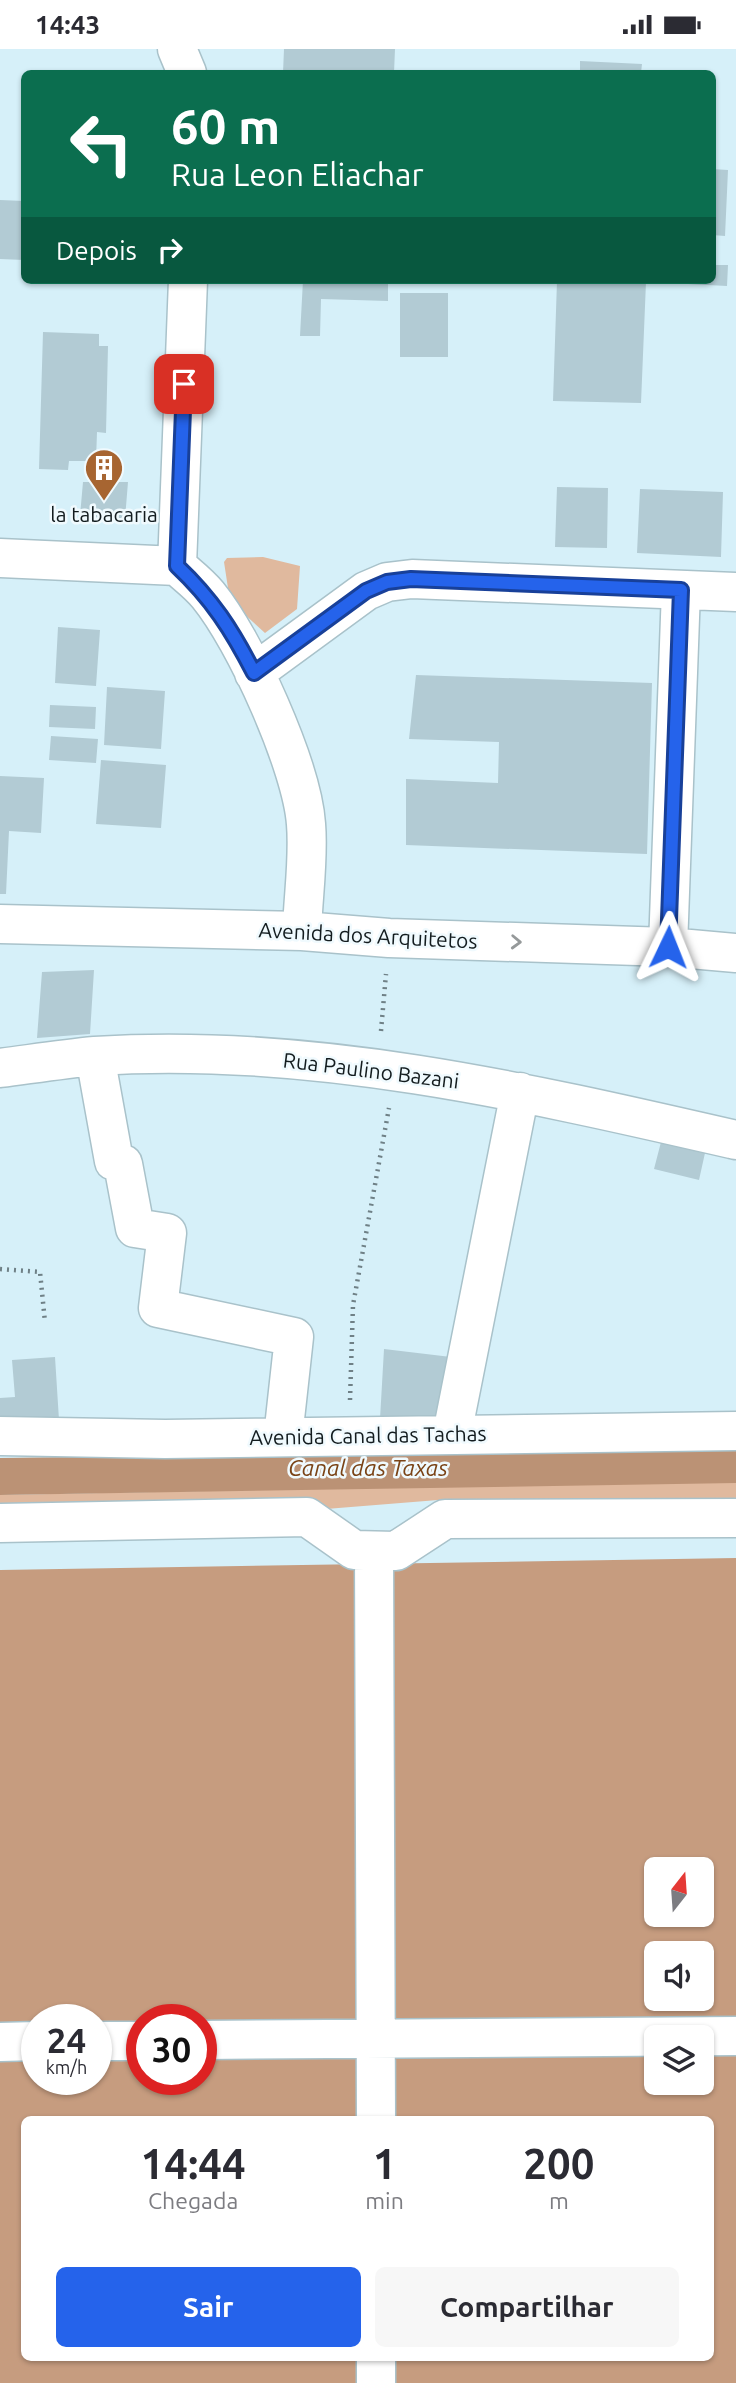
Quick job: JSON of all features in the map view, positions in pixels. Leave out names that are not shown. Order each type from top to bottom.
[{"type":"street","points":[[177,49],[186,70]]},
{"type":"street","points":[[177,566],[188,284]]},
{"type":"street","points":[[0,558],[177,566],[207,594],[234,634],[254,673],[297,778],[306,824],[302,931]]},
{"type":"street","points":[[254,673],[366,591],[387,582],[411,579],[736,592]]},
{"type":"street","points":[[668,947],[681,590]]},
{"type":"street","name":"Avenida dos Arquitetos","points":[[0,924],[302,931],[388,938],[668,947],[736,953]]},
{"type":"street","name":"Rua Paulino Bazani","points":[[0,1068],[94,1056],[184,1055],[272,1059],[387,1071],[520,1092],[736,1140]]},
{"type":"street","points":[[94,1056],[114,1161],[124,1164],[135,1228],[167,1233],[158,1308],[294,1337],[284,1437]]},
{"type":"street","points":[[452,1434],[520,1092]]},
{"type":"street","name":"Avenida Canal das Tachas","points":[[0,1436],[284,1437],[736,1431]]},
{"type":"street","points":[[0,1523],[307,1517],[354,1551],[396,1551],[444,1519],[736,1518]]},
{"type":"street","points":[[374,1551],[376,2116]]},
{"type":"street","points":[[217,2040],[736,2036]]},
{"type":"street","points":[[0,2042],[21,2041]]},
{"type":"street","points":[[376,2361],[376,2383]]},
{"type":"path","points":[[349,1436],[354,1305],[387,1071],[388,938]]},
{"type":"path","points":[[0,1269],[40,1272],[45,1322]]},
{"type":"shaded area","points":[[263,557],[300,566],[297,609],[265,633],[230,601],[224,562],[227,558]]},
{"type":"shaded area","points":[[736,1483],[736,1498],[603,1507],[438,1500],[326,1509],[0,1514],[0,1495]]},
{"type":"shaded area","points":[[736,1558],[736,2383],[0,2383],[0,1570]]},
{"type":"water","name":"Canal das Taxas","points":[[736,1449],[736,1483],[0,1495],[0,1458]]},
{"type":"building","points":[[284,49],[395,49],[394,70],[283,70]]},
{"type":"building","points":[[580,61],[642,64],[641,70],[580,70]]},
{"type":"building","points":[[716,169],[728,170],[725,236],[716,235]]},
{"type":"building","points":[[0,200],[21,201],[21,260],[0,259]]},
{"type":"building","points":[[716,265],[728,265],[727,286],[688,284],[716,284]]},
{"type":"building","points":[[303,284],[388,284],[388,301],[321,299],[320,336],[300,336]]},
{"type":"building","points":[[557,284],[646,284],[641,403],[553,401]]},
{"type":"building","points":[[400,293],[448,293],[448,357],[400,357]]},
{"type":"building","points":[[43,332],[99,334],[99,346],[108,346],[106,433],[97,432],[96,461],[69,461],[68,470],[39,469]]},
{"type":"building","name":"la tabacaria","points":[[83,482],[128,482],[125,519],[80,516]]},
{"type":"building","points":[[557,487],[608,488],[607,548],[555,547]]},
{"type":"building","points":[[640,489],[723,492],[721,557],[637,553]]},
{"type":"building","points":[[58,627],[100,630],[96,686],[55,683]]},
{"type":"building","points":[[416,675],[652,683],[647,854],[406,845],[406,779],[498,783],[499,742],[409,739]]},
{"type":"building","points":[[107,687],[165,691],[161,749],[104,745]]},
{"type":"building","points":[[50,705],[96,707],[95,729],[49,727]]},
{"type":"building","points":[[51,736],[98,739],[96,763],[49,760]]},
{"type":"building","points":[[101,760],[166,765],[161,828],[96,824]]},
{"type":"building","points":[[0,776],[44,778],[41,833],[9,831],[6,894],[0,894]]},
{"type":"building","points":[[94,970],[90,1034],[37,1038],[42,972]]},
{"type":"building","points":[[661,1142],[705,1153],[699,1180],[654,1169]]},
{"type":"building","points":[[384,1349],[451,1357],[437,1417],[380,1419]]},
{"type":"building","points":[[55,1357],[59,1420],[0,1424],[0,1398],[15,1397],[12,1360]]},
{"type":"place","name":"la tabacaria","points":[[104,502]]},
{"type":"route","points":[[184,384],[177,566],[207,594],[234,634],[254,673],[366,591],[387,582],[411,579],[681,590],[668,947]]}]
